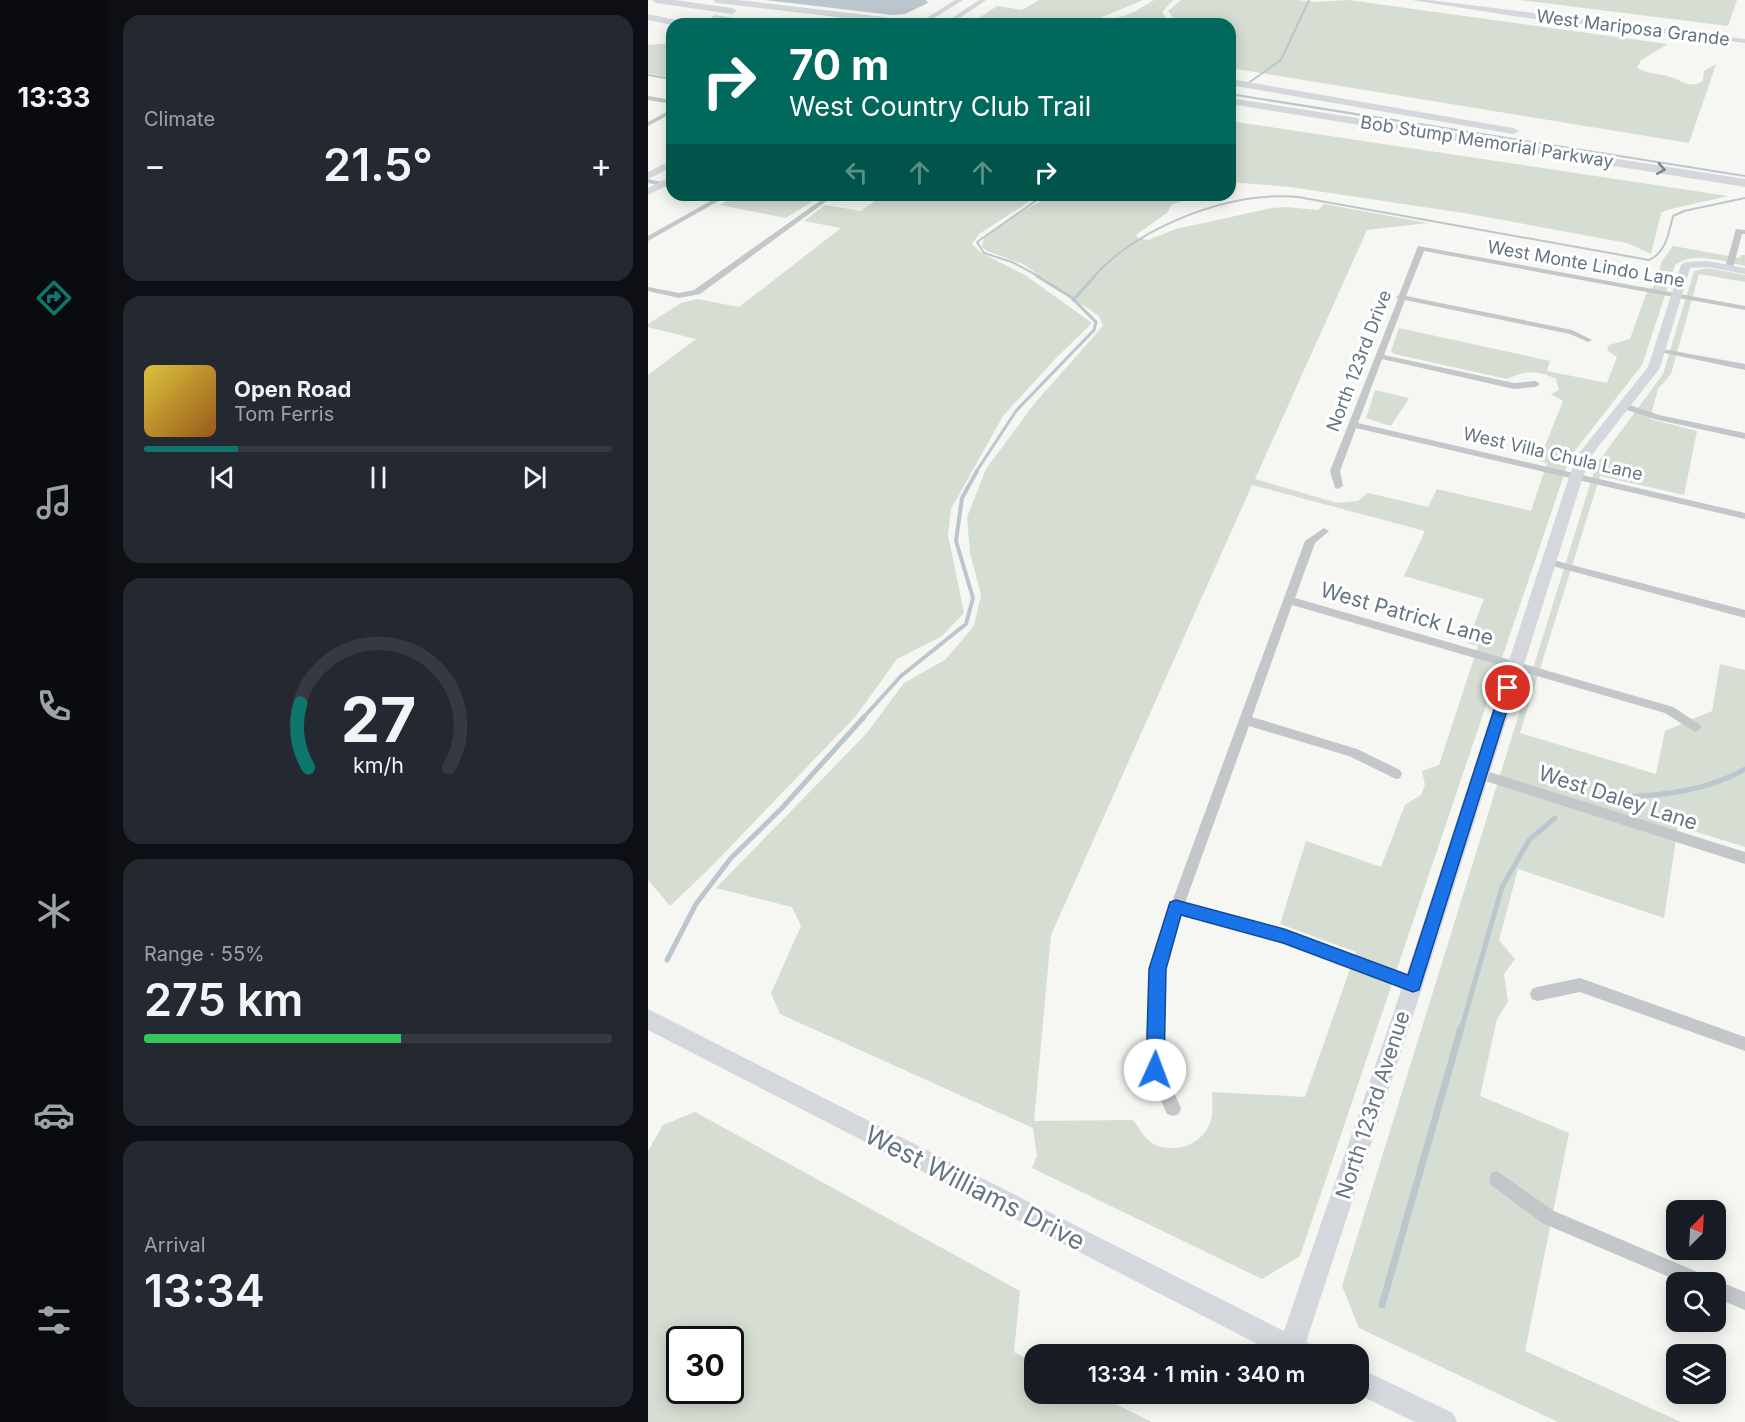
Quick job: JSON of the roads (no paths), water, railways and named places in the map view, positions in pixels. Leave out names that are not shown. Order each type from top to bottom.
[{"type":"highway","points":[[656,0],[770,17]]},
{"type":"highway","points":[[717,0],[868,18]]},
{"type":"highway","points":[[648,6],[718,18]]},
{"type":"highway","points":[[648,17],[666,21]]},
{"type":"highway","name":"Bob Stump Memorial Parkway","points":[[1236,85],[1526,134]]},
{"type":"highway","name":"Bob Stump Memorial Parkway","points":[[1236,102],[1742,182]]},
{"type":"highway","points":[[1236,107],[1635,165]]},
{"type":"main road","points":[[929,18],[960,0]]},
{"type":"main road","points":[[955,18],[983,0]]},
{"type":"main road","name":"West Mariposa Grande","points":[[1415,0],[1520,15],[1745,41]]},
{"type":"main road","points":[[648,176],[666,166]]},
{"type":"main road","points":[[648,192],[666,185]]},
{"type":"main road","name":"North 123rd Avenue","points":[[1300,1344],[1576,477],[1585,455],[1654,368],[1684,268],[1689,264],[1729,268]]},
{"type":"main road","points":[[1729,268],[1745,271]]},
{"type":"main road","name":"West Williams Drive","points":[[648,1019],[1281,1344]]},
{"type":"main road","points":[[1369,1387],[1443,1422]]},
{"type":"street","points":[[648,98],[666,101]]},
{"type":"street","points":[[648,124],[666,114]]},
{"type":"street","points":[[648,181],[666,185]]},
{"type":"street","points":[[648,239],[715,201]]},
{"type":"street","points":[[648,289],[687,297],[703,288],[824,201]]},
{"type":"street","points":[[1729,268],[1742,232]]},
{"type":"street","name":"West Monte Lindo Lane","points":[[1421,248],[1745,308]]},
{"type":"street","name":"North 123rd Drive","points":[[1338,486],[1335,471],[1400,297],[1421,248]]},
{"type":"street","points":[[1400,297],[1572,332],[1588,340]]},
{"type":"street","points":[[1660,350],[1745,367]]},
{"type":"street","points":[[1378,356],[1514,386],[1536,384]]},
{"type":"street","points":[[1624,406],[1657,417],[1745,436]]},
{"type":"street","name":"West Villa Chula Lane","points":[[1353,424],[1745,516]]},
{"type":"street","points":[[1173,1108],[1155,1070],[1157,969],[1176,906],[1310,542],[1324,531]]},
{"type":"street","points":[[1549,562],[1745,614]]},
{"type":"street","name":"West Patrick Lane","points":[[1288,600],[1669,710],[1695,727]]},
{"type":"street","points":[[1245,720],[1353,752],[1396,774]]},
{"type":"street","name":"West Daley Lane","points":[[1480,774],[1745,858]]},
{"type":"street","points":[[1176,906],[1292,939],[1413,985]]},
{"type":"street","points":[[1537,994],[1580,985],[1745,1044]]},
{"type":"street","points":[[1497,1179],[1548,1217],[1677,1272]]},
{"type":"street","points":[[1726,1293],[1745,1301]]},
{"type":"waterway","points":[[1247,84],[1281,60],[1309,0]]},
{"type":"waterway","points":[[648,75],[666,78]]},
{"type":"waterway","points":[[1236,95],[1745,176]]},
{"type":"waterway","points":[[1093,277],[1135,242],[1160,228],[1215,206],[1243,200],[1298,197],[1649,260],[1655,257],[1663,247],[1673,216],[1684,211],[1745,198]]},
{"type":"waterway","points":[[1035,201],[977,242],[984,253],[1012,262],[1040,277]]},
{"type":"waterway","points":[[1037,276],[1073,299]]},
{"type":"waterway","points":[[1073,299],[1095,276]]},
{"type":"waterway","points":[[976,472],[1016,411],[1094,330],[1096,322],[1073,299]]},
{"type":"waterway","points":[[863,718],[901,676],[966,624],[973,598],[956,541],[962,498],[977,471]]},
{"type":"waterway","points":[[667,960],[696,904],[731,858],[781,809],[864,717]]},
{"type":"waterway","points":[[1622,797],[1654,795],[1701,787],[1745,769]]},
{"type":"waterway","points":[[1461,1030],[1502,887],[1529,840],[1555,818]]},
{"type":"waterway","points":[[1382,1305],[1461,1028]]}]
